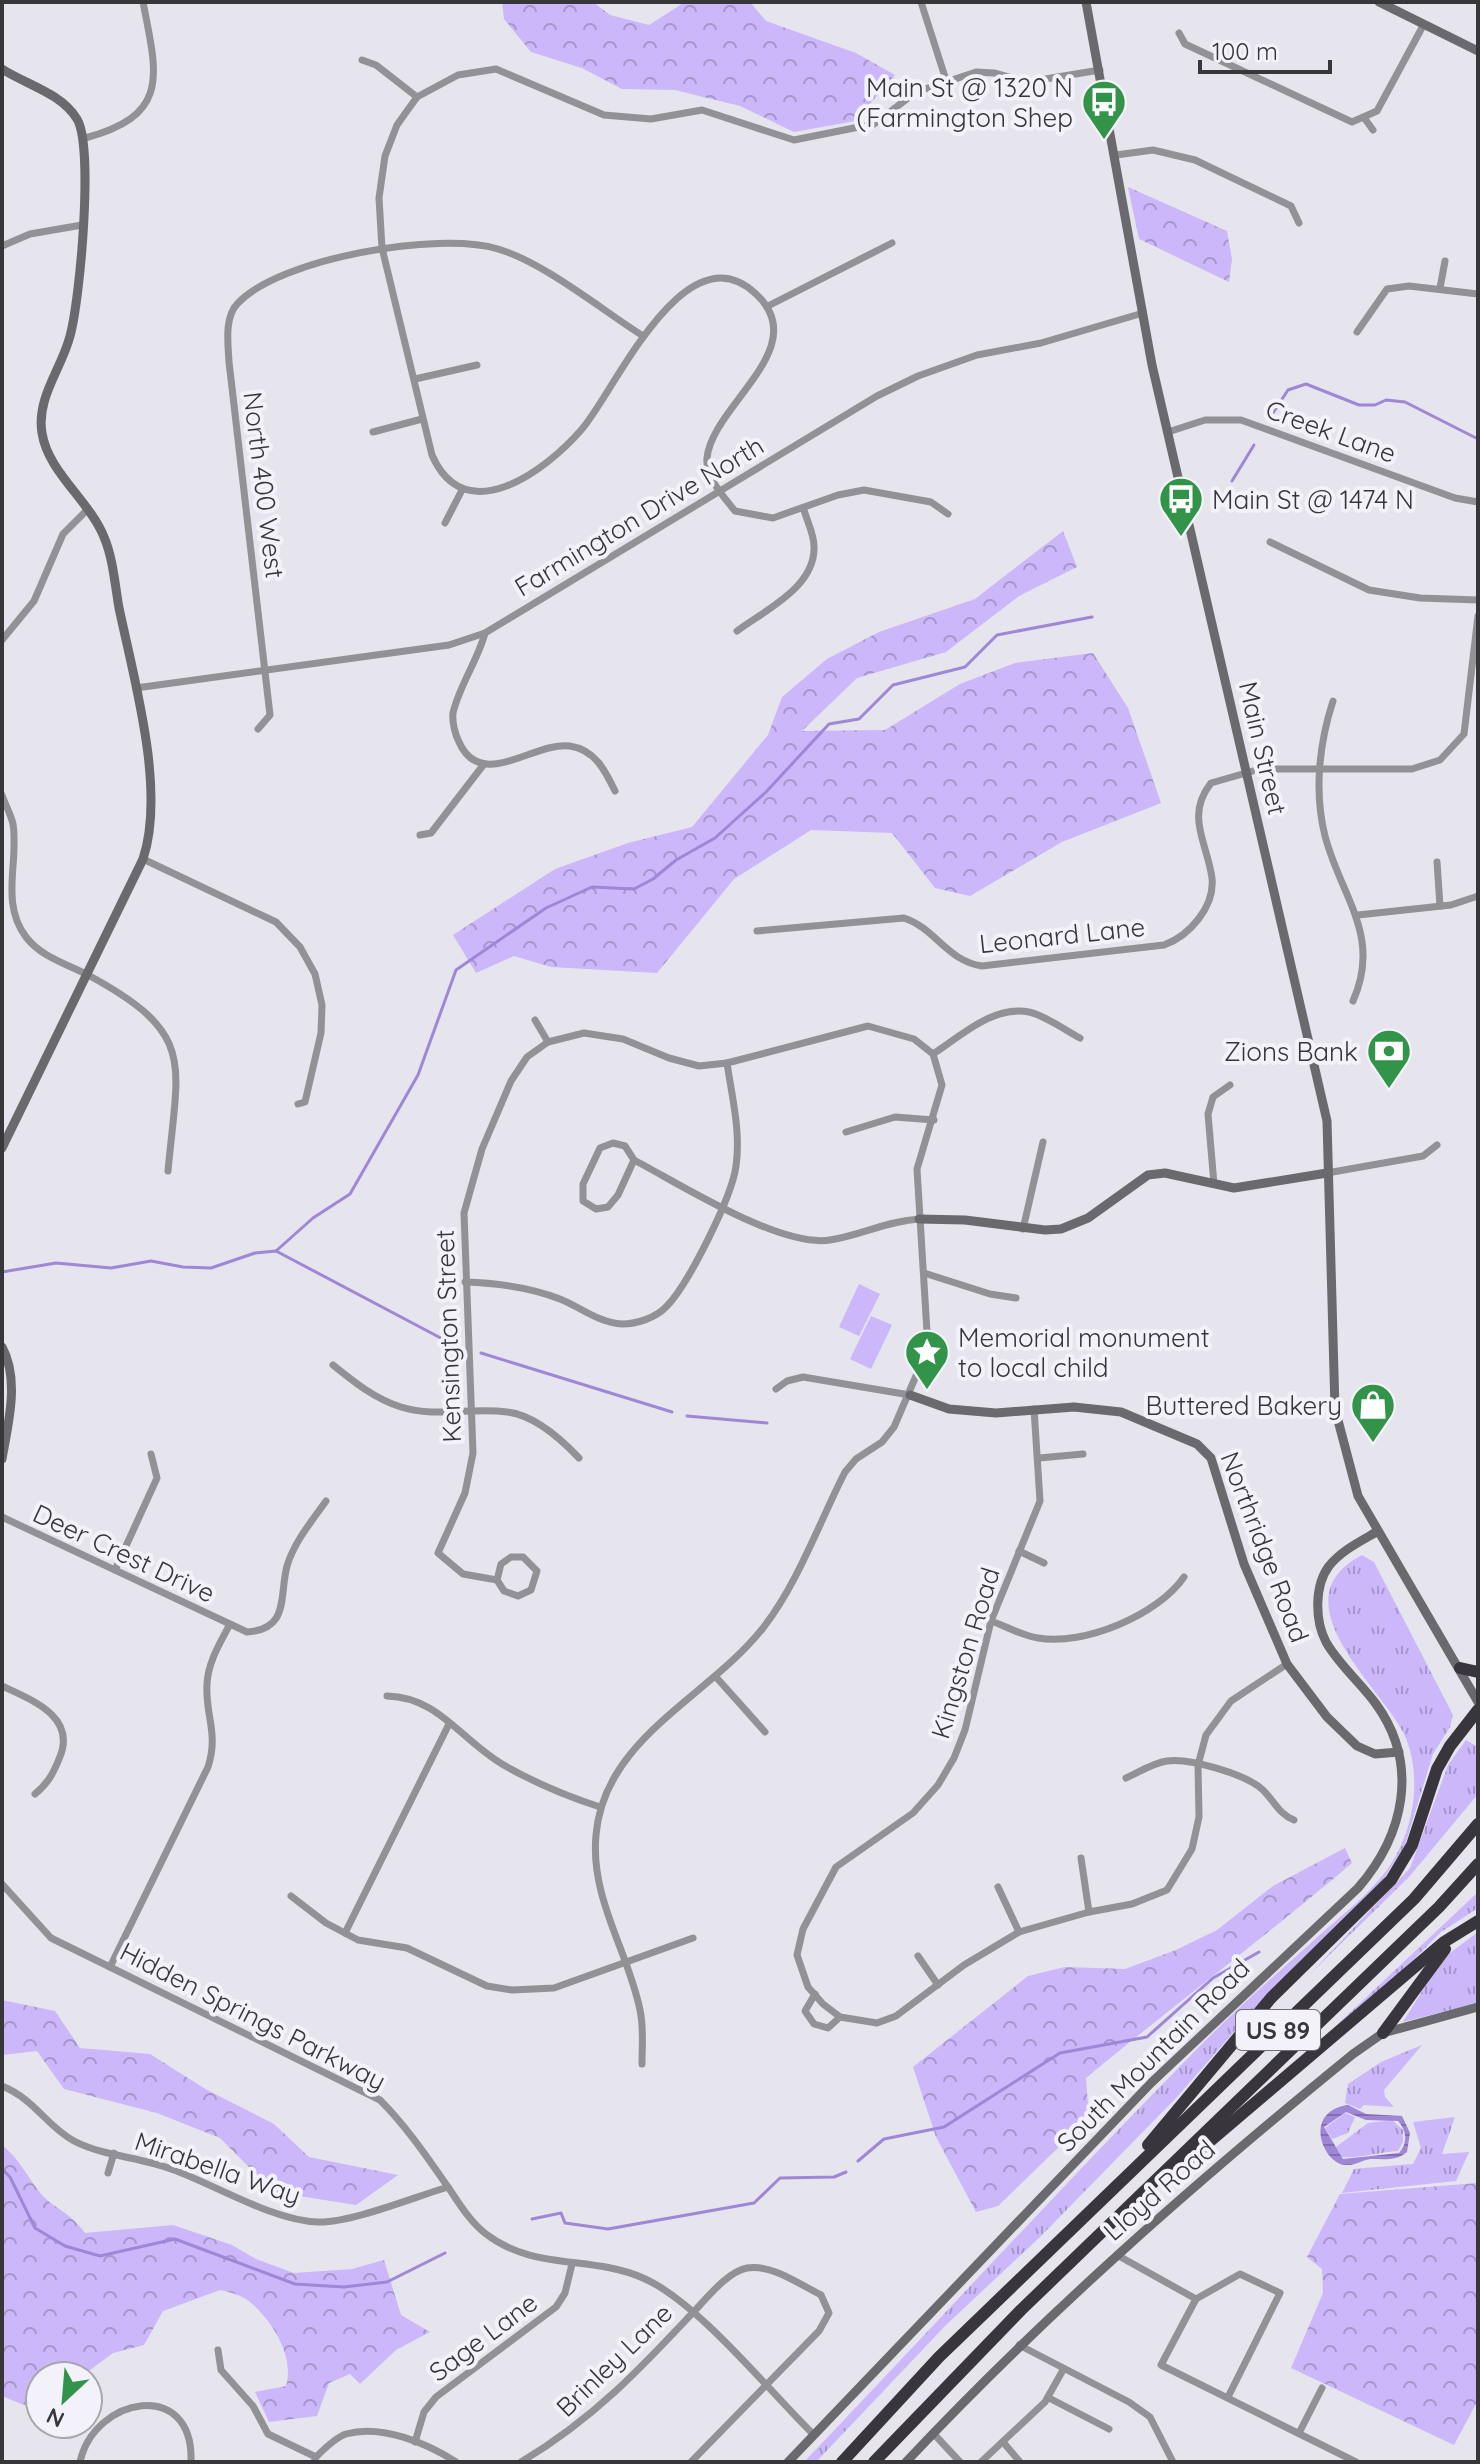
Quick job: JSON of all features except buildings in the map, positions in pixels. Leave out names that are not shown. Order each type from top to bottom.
[{"type":"highway","points":[[1460,1668],[1478,1672]]},
{"type":"highway","points":[[1070,2229],[1153,2140],[1271,1998],[1391,1880],[1412,1845],[1437,1769],[1450,1746],[1478,1710]]},
{"type":"highway","name":"US 89","points":[[842,2462],[939,2357],[1414,1899],[1478,1824]]},
{"type":"highway","name":"US 89","points":[[874,2462],[954,2376],[1439,1907],[1478,1864]]},
{"type":"highway","points":[[1106,2228],[1454,1937],[1478,1921]]},
{"type":"highway","points":[[1383,2033],[1454,1937]]},
{"type":"street","points":[[85,138],[130,123],[151,90],[155,64],[143,2]]},
{"type":"street","points":[[921,2],[946,80]]},
{"type":"street","name":"Main Street","points":[[1086,2],[1168,432],[1327,1121],[1335,1409],[1352,1480],[1378,1531]]},
{"type":"street","points":[[1379,2],[1478,51]]},
{"type":"street","points":[[1179,33],[1185,44],[1300,101],[1352,122],[1365,119],[1377,111],[1424,24]]},
{"type":"street","points":[[362,60],[376,65],[417,97]]},
{"type":"street","points":[[2,69],[64,104],[77,120],[85,138],[82,225],[70,335],[40,419],[49,453],[105,537],[136,688],[152,800],[150,839],[143,859],[2,1148]]},
{"type":"street","points":[[948,514],[931,502],[864,490],[838,495],[804,510],[773,518],[754,517],[735,511],[708,470],[707,458],[712,441],[767,356],[773,339],[768,306],[753,290],[727,280],[704,283],[657,316],[584,428],[564,447],[500,490],[482,493],[462,490],[436,464],[422,419],[382,248],[379,198],[385,156],[397,125],[417,97],[458,75],[496,69],[604,115],[651,119],[702,110],[794,140],[874,124],[916,92],[976,72],[1027,82],[1100,70]]},
{"type":"street","points":[[1365,119],[1373,130]]},
{"type":"street","points":[[1116,155],[1153,150],[1195,160],[1291,206],[1299,223]]},
{"type":"street","points":[[2,246],[30,234],[82,225]]},
{"type":"street","points":[[382,248],[433,241],[468,242],[499,249],[523,259],[643,336]]},
{"type":"street","points":[[768,306],[892,243]]},
{"type":"street","name":"North 400 West","points":[[258,729],[270,715],[267,670],[227,333],[235,305],[268,280],[382,248]]},
{"type":"street","points":[[1440,288],[1445,261]]},
{"type":"street","points":[[1357,332],[1387,289],[1409,286],[1478,294]]},
{"type":"street","name":"Farmington Drive North","points":[[136,688],[449,645],[485,633],[877,396],[918,376],[977,355],[1041,343],[1143,313]]},
{"type":"street","points":[[415,379],[477,365]]},
{"type":"street","points":[[373,432],[422,419]]},
{"type":"street","name":"Creek Lane","points":[[1168,432],[1205,420],[1241,420],[1455,498],[1478,502]]},
{"type":"street","points":[[445,523],[462,490]]},
{"type":"street","points":[[2,640],[34,601],[63,534],[88,509]]},
{"type":"street","points":[[737,631],[797,586],[807,574],[814,544],[804,510]]},
{"type":"street","points":[[1270,542],[1369,590],[1420,598],[1478,600]]},
{"type":"street","name":"Leonard Lane","points":[[757,931],[904,918],[918,922],[953,957],[982,966],[1164,945],[1180,939],[1205,909],[1212,880],[1199,830],[1197,808],[1211,783],[1245,773],[1320,768],[1412,769],[1440,760],[1464,734],[1478,616]]},
{"type":"street","points":[[485,633],[478,658],[453,714],[455,733],[464,753],[484,764],[506,763],[569,745],[591,753],[605,770],[615,791]]},
{"type":"street","points":[[1333,701],[1321,737],[1320,768],[1325,833],[1345,890],[1358,915],[1364,976],[1353,1001]]},
{"type":"street","points":[[420,835],[431,833],[484,764]]},
{"type":"street","points":[[2,795],[13,824],[14,917],[27,939],[46,955],[87,975],[145,1010],[167,1036],[177,1062],[168,1171]]},
{"type":"street","points":[[143,859],[276,922],[300,947],[315,974],[322,1005],[312,1077],[305,1102],[298,1104]]},
{"type":"street","points":[[1437,862],[1440,906]]},
{"type":"street","points":[[1358,915],[1440,906],[1478,896]]},
{"type":"street","points":[[933,1054],[988,1018],[1007,1011],[1031,1012],[1080,1038]]},
{"type":"street","points":[[535,1020],[548,1042],[584,1033],[623,1039],[669,1058],[699,1066],[727,1063],[868,1026],[914,1039],[933,1054],[942,1085],[917,1169],[927,1332],[922,1362],[910,1395],[882,1442],[856,1459],[845,1472],[788,1588],[763,1628],[716,1677],[633,1750],[614,1777],[600,1807],[595,1863],[602,1899],[640,2007],[642,2064]]},
{"type":"street","name":"Kensington Street","points":[[497,1580],[463,1574],[438,1553],[465,1493],[473,1453],[472,1347],[465,1282],[464,1213],[482,1149],[511,1081],[527,1057],[548,1042]]},
{"type":"street","points":[[465,1282],[504,1283],[561,1299],[597,1318],[620,1324],[642,1322],[664,1309],[683,1286],[722,1206],[736,1168],[737,1123],[727,1063]]},
{"type":"street","points":[[1214,1184],[1208,1114],[1213,1097],[1230,1085]]},
{"type":"street","points":[[846,1132],[895,1117],[934,1120]]},
{"type":"street","points":[[1023,1229],[1043,1142]]},
{"type":"street","points":[[634,1160],[618,1195],[608,1207],[596,1209],[583,1201],[583,1184],[600,1148],[613,1143],[625,1146],[634,1160],[781,1235],[828,1241],[888,1221],[919,1219],[965,1220],[1045,1230],[1078,1223],[1148,1175],[1165,1173],[1234,1188],[1259,1187],[1423,1156],[1437,1145]]},
{"type":"street","points":[[924,1273],[990,1294],[1016,1298]]},
{"type":"street","points":[[2,1347],[8,1358],[12,1406],[2,1459]]},
{"type":"street","points":[[333,1365],[364,1390],[402,1407],[510,1412],[560,1437],[579,1458]]},
{"type":"street","name":"Northridge Road","points":[[776,1389],[787,1381],[803,1377],[910,1395],[949,1409],[996,1413],[1074,1407],[1121,1412],[1197,1444],[1211,1458],[1244,1564],[1287,1664],[1327,1717],[1357,1746],[1375,1754],[1399,1752]]},
{"type":"street","name":"Kingston Road","points":[[840,2017],[815,1994],[797,1955],[803,1929],[836,1867],[913,1813],[938,1785],[965,1730],[991,1621],[1040,1501],[1034,1409]]},
{"type":"street","points":[[115,1570],[157,1478],[151,1454]]},
{"type":"street","points":[[1039,1458],[1083,1454]]},
{"type":"street","points":[[110,1967],[208,1767],[215,1735],[206,1688],[208,1673],[230,1624],[247,1632],[260,1631],[273,1622],[281,1609],[287,1566],[299,1539],[326,1501]]},
{"type":"street","name":"Deer Crest Drive","points":[[2,1517],[230,1624]]},
{"type":"street","points":[[1378,1531],[1478,1702]]},
{"type":"street","name":"South Mountain Road","points":[[788,2462],[1151,2083],[1358,1888],[1380,1863],[1395,1830],[1402,1799],[1399,1752],[1393,1733],[1377,1706],[1325,1640],[1318,1614],[1319,1589],[1327,1568],[1342,1553],[1378,1531]]},
{"type":"street","points":[[1019,1551],[1044,1563]]},
{"type":"street","points":[[511,1557],[523,1557],[537,1571],[531,1590],[518,1596],[504,1591],[497,1580],[501,1564],[511,1557]]},
{"type":"street","points":[[991,1621],[1036,1638],[1064,1639],[1112,1628],[1173,1593],[1184,1577]]},
{"type":"street","points":[[815,1994],[805,2011],[814,2024],[828,2028],[840,2017],[877,2023],[896,2016],[1019,1932],[1089,1912],[1132,1904],[1167,1890],[1192,1849],[1199,1817],[1198,1765],[1206,1735],[1231,1701],[1287,1664]]},
{"type":"street","points":[[716,1677],[765,1732]]},
{"type":"street","points":[[2,1686],[46,1709],[62,1729],[62,1753],[49,1782],[35,1794]]},
{"type":"street","points":[[387,1696],[410,1696],[435,1709],[449,1724],[502,1764],[564,1795],[600,1807]]},
{"type":"street","points":[[345,1933],[449,1724]]},
{"type":"street","points":[[1126,1778],[1168,1761],[1198,1765],[1244,1777],[1262,1790],[1284,1816],[1294,1820]]},
{"type":"street","points":[[1081,1858],[1089,1912]]},
{"type":"street","name":"Hidden Springs Parkway","points":[[2,1884],[51,1938],[380,2100],[396,2115],[468,2217],[502,2245],[542,2261],[639,2276],[660,2285],[693,2312],[814,2435]]},
{"type":"street","points":[[998,1887],[1019,1932]]},
{"type":"street","points":[[291,1896],[358,1940],[407,1948],[487,1986],[512,1990],[554,1988],[693,1938]]},
{"type":"street","points":[[918,1956],[938,1985]]},
{"type":"street","name":"Lloyd Road","points":[[906,2462],[1019,2345],[1117,2255],[1297,2100],[1383,2033],[1478,2007]]},
{"type":"street","name":"Mirabella Way","points":[[2,2086],[38,2107],[71,2139],[174,2170],[214,2190],[309,2221],[331,2221],[448,2187]]},
{"type":"street","name":"Mirabella Way","points":[[108,2173],[114,2153]]},
{"type":"street","points":[[1117,2255],[1196,2299]]},
{"type":"street","name":"Sage Lane","points":[[415,2442],[424,2412],[436,2397],[556,2307],[565,2293],[572,2264]]},
{"type":"street","name":"Brinley Lane","points":[[521,2462],[576,2428],[693,2312],[742,2269],[762,2267],[821,2295],[829,2313],[819,2331],[765,2386]]},
{"type":"street","points":[[1228,2397],[1280,2293],[1240,2274],[1196,2299],[1161,2365],[1356,2462]]},
{"type":"street","points":[[1019,2345],[1129,2402],[1150,2417],[1173,2462]]},
{"type":"street","points":[[218,2350],[221,2370],[253,2406],[268,2434],[315,2459],[343,2434],[371,2431],[415,2442],[456,2462]]},
{"type":"street","points":[[981,2462],[1049,2398],[1063,2370]]},
{"type":"street","points":[[691,2462],[765,2386]]},
{"type":"street","points":[[1299,2433],[1322,2388]]},
{"type":"street","points":[[1049,2398],[1109,2429]]},
{"type":"street","points":[[80,2462],[97,2429],[120,2411],[136,2405],[163,2408],[180,2417],[188,2431],[191,2462]]},
{"type":"street","points":[[933,2433],[960,2462]]},
{"type":"street","points":[[1003,2442],[1020,2462]]},
{"type":"green space","points":[[502,2],[593,2],[610,15],[649,25],[685,2],[750,2],[766,21],[856,53],[895,75],[855,121],[794,132],[740,106],[675,90],[622,89],[582,68],[531,52],[504,19]]},
{"type":"green space","points":[[1128,187],[1227,231],[1232,259],[1229,282],[1139,239]]},
{"type":"green space","points":[[1063,531],[1077,567],[1019,596],[946,652],[857,678],[802,731],[885,730],[960,684],[1015,663],[1093,653],[1128,708],[1161,803],[1062,842],[970,896],[935,888],[892,833],[811,830],[734,879],[657,973],[551,967],[514,956],[476,973],[453,935],[555,869],[628,843],[692,827],[768,735],[782,697],[827,659],[879,632],[975,599]]},
{"type":"green space","points":[[859,1284],[880,1294],[859,1336],[839,1327]]},
{"type":"green space","points":[[871,1316],[892,1325],[871,1369],[850,1359]]},
{"type":"green space","points":[[1362,1555],[1374,1562],[1453,1715],[1450,1727],[1433,1754],[1405,1845],[1381,1883],[1274,1986],[1177,2097],[1041,2236],[946,2325],[816,2462],[804,2462],[1208,2038],[1361,1898],[1387,1870],[1404,1839],[1409,1821],[1413,1803],[1413,1766],[1403,1732],[1341,1643],[1331,1618],[1329,1595],[1338,1574]]},
{"type":"green space","points":[[1466,1740],[1478,1747],[1478,1794],[1409,1877],[1309,1975],[1410,1868],[1448,1765]]},
{"type":"green space","points":[[1345,1848],[1352,1863],[1086,2078],[1089,2118],[998,2206],[976,2212],[936,2137],[913,2067],[1028,1976],[1065,1967],[1125,1969],[1176,1950],[1217,1930],[1273,1886]]},
{"type":"green space","points":[[1478,1892],[1478,1908],[1441,1932],[1384,1989],[1290,2069]]},
{"type":"green space","points":[[1478,1932],[1478,2003],[1403,2022],[1442,1959]]},
{"type":"green space","points":[[2,2000],[55,2011],[80,2048],[150,2054],[207,2090],[274,2124],[309,2157],[398,2175],[356,2205],[274,2192],[220,2138],[157,2113],[64,2089],[37,2051],[2,2055]]},
{"type":"green space","points":[[1422,2045],[1384,2090],[1385,2097],[1394,2107],[1364,2105],[1360,2109],[1345,2103],[1348,2084],[1381,2062]]},
{"type":"green space","points":[[1345,2113],[1355,2117],[1348,2133],[1332,2139],[1325,2128]]},
{"type":"green space","points":[[1455,2117],[1442,2154],[1469,2152],[1456,2181],[1342,2193],[1354,2169],[1413,2164],[1421,2148],[1413,2122]]},
{"type":"green space","points":[[1392,2120],[1403,2130],[1403,2142],[1398,2151],[1342,2157],[1336,2147],[1368,2123]]},
{"type":"green space","points":[[2,2145],[14,2156],[42,2195],[74,2220],[85,2233],[173,2225],[232,2245],[256,2259],[294,2273],[352,2269],[384,2260],[401,2315],[430,2332],[396,2350],[360,2384],[350,2374],[329,2383],[317,2416],[269,2422],[255,2392],[286,2386],[287,2363],[280,2340],[250,2302],[220,2290],[163,2311],[144,2345],[113,2353],[104,2360],[24,2360],[24,2405],[2,2396]]},
{"type":"green space","points":[[1478,2183],[1478,2400],[1454,2445],[1291,2368],[1323,2293],[1322,2269],[1307,2257],[1340,2194]]},
{"type":"shaded area","points":[[1348,2105],[1366,2114],[1402,2116],[1410,2133],[1407,2152],[1390,2159],[1371,2159],[1349,2165],[1338,2163],[1330,2157],[1321,2138],[1325,2117]],"holes":[[[1346,2112],[1366,2120],[1398,2121],[1405,2137],[1399,2153],[1343,2159],[1324,2127]]]},
{"type":"waterway","points":[[1273,413],[1288,390],[1306,384],[1359,405],[1375,405],[1386,400],[1405,402],[1478,439]]},
{"type":"waterway","points":[[1232,481],[1254,445]]},
{"type":"waterway","points":[[276,1251],[313,1218],[350,1194],[418,1075],[456,970],[546,908],[592,887],[634,889],[653,879],[676,860],[715,838],[766,792],[829,724],[859,719],[893,685],[965,667],[997,635],[1092,617]]},
{"type":"waterway","points":[[2,1272],[56,1263],[111,1268],[151,1261],[211,1268],[255,1253],[276,1251],[454,1345]]},
{"type":"waterway","points":[[481,1353],[672,1412]]},
{"type":"waterway","points":[[687,1416],[767,1423]]},
{"type":"waterway","points":[[858,2161],[884,2139],[944,2127],[1060,2053],[1147,2037],[1213,1978],[1259,1952]]},
{"type":"waterway","points":[[2,2169],[10,2177],[35,2228],[65,2246],[100,2256],[175,2239],[295,2284],[344,2287],[387,2282],[445,2253]]},
{"type":"waterway","points":[[532,2219],[561,2213],[565,2223],[608,2229],[754,2203],[780,2178],[834,2177],[846,2172]]},
{"type":"place","name":"Main St @ 1320 N (Farmington Shep","points":[[1104,141]]},
{"type":"place","name":"Main St @ 1474 N","points":[[1181,538]]},
{"type":"place","name":"Zions Bank","points":[[1389,1090]]},
{"type":"place","name":"Memorial monument to local child","points":[[927,1391]]},
{"type":"place","name":"Buttered Bakery","points":[[1373,1444]]}]
